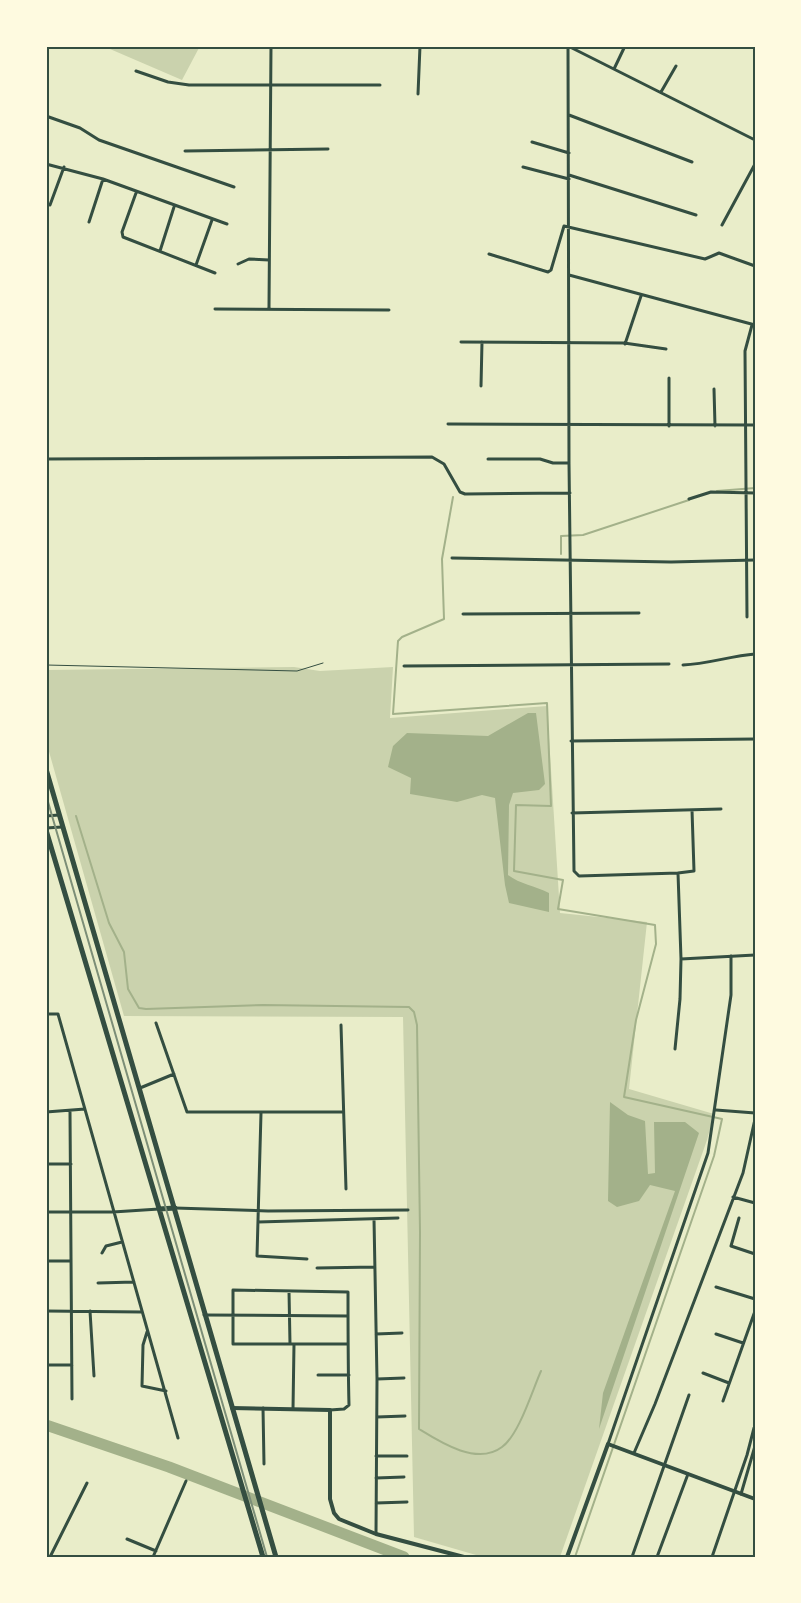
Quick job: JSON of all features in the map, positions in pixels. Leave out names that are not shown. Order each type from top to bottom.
[{"type":"main road","points":[[46,769],[140,1088],[204,1316],[276,1557]]},
{"type":"main road","points":[[46,829],[263,1557]]},
{"type":"main road","points":[[159,1208],[174,1208]]},
{"type":"street","points":[[269,308],[271,46]]},
{"type":"street","points":[[418,94],[420,46]]},
{"type":"street","points":[[692,810],[694,871],[678,873],[576,874],[572,813],[570,665],[568,46],[755,140]]},
{"type":"street","points":[[614,69],[625,46]]},
{"type":"street","points":[[661,92],[676,66]]},
{"type":"street","points":[[136,71],[168,82],[189,85],[380,85]]},
{"type":"street","points":[[569,115],[692,162]]},
{"type":"street","points":[[46,116],[80,128],[99,140],[234,187]]},
{"type":"street","points":[[532,142],[569,153]]},
{"type":"street","points":[[185,151],[328,149]]},
{"type":"street","points":[[46,164],[103,179],[174,207],[227,224]]},
{"type":"street","points":[[722,225],[755,164]]},
{"type":"street","points":[[523,167],[569,177],[696,215]]},
{"type":"street","points":[[50,205],[64,168]]},
{"type":"street","points":[[89,222],[103,179]]},
{"type":"street","points":[[136,193],[122,236],[214,273]]},
{"type":"street","points":[[160,251],[174,207]]},
{"type":"street","points":[[196,265],[212,220]]},
{"type":"street","points":[[489,254],[548,272],[564,226],[705,259],[719,253],[755,266]]},
{"type":"street","points":[[238,264],[248,259],[269,260]]},
{"type":"street","points":[[568,275],[753,325],[745,347],[747,617]]},
{"type":"street","points":[[626,344],[642,296]]},
{"type":"street","points":[[214,309],[389,310]]},
{"type":"street","points":[[461,342],[570,342],[626,344],[666,349]]},
{"type":"street","points":[[482,342],[482,386]]},
{"type":"street","points":[[669,378],[669,426]]},
{"type":"street","points":[[714,389],[715,426]]},
{"type":"street","points":[[448,424],[755,425]]},
{"type":"street","points":[[46,459],[432,457],[444,464],[460,492],[465,494],[570,493]]},
{"type":"street","points":[[488,459],[540,459],[553,463],[569,463]]},
{"type":"street","points":[[689,498],[711,492],[755,493]]},
{"type":"street","points":[[452,558],[570,561],[755,560]]},
{"type":"street","points":[[463,614],[570,615],[640,613]]},
{"type":"street","points":[[683,664],[701,664],[730,656],[755,654]]},
{"type":"street","points":[[404,666],[669,664]]},
{"type":"street","points":[[571,741],[755,739]]},
{"type":"street","points":[[572,813],[721,809]]},
{"type":"street","points":[[46,816],[59,815]]},
{"type":"street","points":[[46,829],[62,827]]},
{"type":"street","points":[[675,1049],[680,999],[681,959],[678,873]]},
{"type":"street","points":[[681,959],[755,955]]},
{"type":"street","points":[[567,1557],[610,1444],[708,1153],[731,995],[730,956]]},
{"type":"street","points":[[46,1014],[58,1014],[178,1438]]},
{"type":"street","points":[[156,1023],[187,1112],[343,1112]]},
{"type":"street","points":[[341,1025],[346,1188]]},
{"type":"street","points":[[140,1088],[174,1074]]},
{"type":"street","points":[[46,1112],[70,1112],[85,1109]]},
{"type":"street","points":[[70,1112],[72,1399]]},
{"type":"street","points":[[715,1112],[755,1113]]},
{"type":"street","points":[[261,1113],[258,1258],[307,1259]]},
{"type":"street","points":[[634,1453],[655,1404],[742,1173],[755,1119]]},
{"type":"street","points":[[46,1164],[71,1164]]},
{"type":"street","points":[[732,1197],[755,1203]]},
{"type":"street","points":[[46,1212],[113,1212],[159,1208]]},
{"type":"street","points":[[174,1208],[408,1210]]},
{"type":"street","points":[[258,1222],[398,1218]]},
{"type":"street","points":[[739,1218],[731,1246],[755,1254]]},
{"type":"street","points":[[374,1219],[377,1379],[376,1534]]},
{"type":"street","points":[[102,1253],[106,1246],[122,1242]]},
{"type":"street","points":[[46,1261],[71,1261]]},
{"type":"street","points":[[317,1268],[375,1268]]},
{"type":"street","points":[[98,1283],[134,1282]]},
{"type":"street","points":[[716,1287],[755,1299]]},
{"type":"street","points":[[232,1408],[330,1410],[344,1409],[349,1405],[348,1292],[232,1290],[234,1316],[233,1344],[348,1344]]},
{"type":"street","points":[[289,1291],[293,1409]]},
{"type":"street","points":[[46,1311],[142,1312]]},
{"type":"street","points":[[90,1311],[94,1376]]},
{"type":"street","points":[[723,1401],[755,1311]]},
{"type":"street","points":[[204,1316],[348,1316]]},
{"type":"street","points":[[147,1332],[142,1344],[142,1386],[166,1391]]},
{"type":"street","points":[[376,1334],[402,1333]]},
{"type":"street","points":[[716,1334],[744,1344]]},
{"type":"street","points":[[46,1365],[72,1365]]},
{"type":"street","points":[[703,1373],[729,1383]]},
{"type":"street","points":[[318,1375],[348,1375]]},
{"type":"street","points":[[377,1379],[404,1378]]},
{"type":"street","points":[[632,1557],[689,1395]]},
{"type":"street","points":[[263,1408],[264,1464]]},
{"type":"street","points":[[330,1410],[330,1499],[334,1513],[339,1520],[376,1534],[464,1557]]},
{"type":"street","points":[[377,1417],[406,1416]]},
{"type":"street","points":[[712,1557],[733,1491],[747,1455],[754,1428]]},
{"type":"street","points":[[610,1444],[755,1499]]},
{"type":"street","points":[[741,1494],[755,1446]]},
{"type":"street","points":[[376,1456],[407,1456]]},
{"type":"street","points":[[657,1557],[688,1474]]},
{"type":"street","points":[[376,1478],[404,1477]]},
{"type":"street","points":[[153,1557],[186,1481]]},
{"type":"street","points":[[50,1557],[87,1483]]},
{"type":"street","points":[[376,1503],[408,1502]]},
{"type":"street","points":[[127,1539],[156,1551]]},
{"type":"lane","points":[[46,665],[297,670],[323,663]]},
{"type":"shaded area","points":[[103,46],[200,46],[182,80]]},
{"type":"shaded area","points":[[294,667],[320,671],[393,667],[390,718],[547,706],[560,913],[647,922],[629,1089],[714,1114],[707,1140],[560,1557],[483,1557],[414,1537],[403,1017],[124,1016],[46,741],[46,670]]},
{"type":"shaded area","points":[[528,713],[536,713],[545,784],[539,790],[513,793],[509,805],[508,875],[549,893],[549,912],[509,903],[505,885],[495,798],[482,795],[457,802],[410,794],[411,778],[388,767],[393,746],[407,733],[488,736]]},
{"type":"shaded area","points":[[610,1102],[628,1115],[645,1121],[648,1174],[655,1173],[654,1122],[685,1122],[699,1133],[599,1429],[603,1393],[675,1191],[650,1185],[639,1201],[617,1207],[608,1201]]},
{"type":"waterway","points":[[717,491],[755,488]]},
{"type":"waterway","points":[[453,497],[442,559],[444,619],[402,637],[398,641],[393,714],[547,703],[551,806],[516,805],[514,871],[563,880],[558,909],[655,925],[656,944],[636,1020],[624,1097],[722,1119],[714,1156],[575,1557]]},
{"type":"waterway","points":[[561,554],[561,536],[583,535],[689,500]]},
{"type":"waterway","points":[[76,816],[109,923],[124,952],[128,989],[139,1008],[263,1005],[409,1007],[414,1012],[417,1025],[420,1232],[419,1429],[459,1450],[481,1454],[492,1452],[502,1447],[514,1433],[541,1371]]},
{"type":"waterway","points":[[46,1425],[169,1467],[404,1557]]},
{"type":"railway","points":[[46,795],[267,1557]]}]
